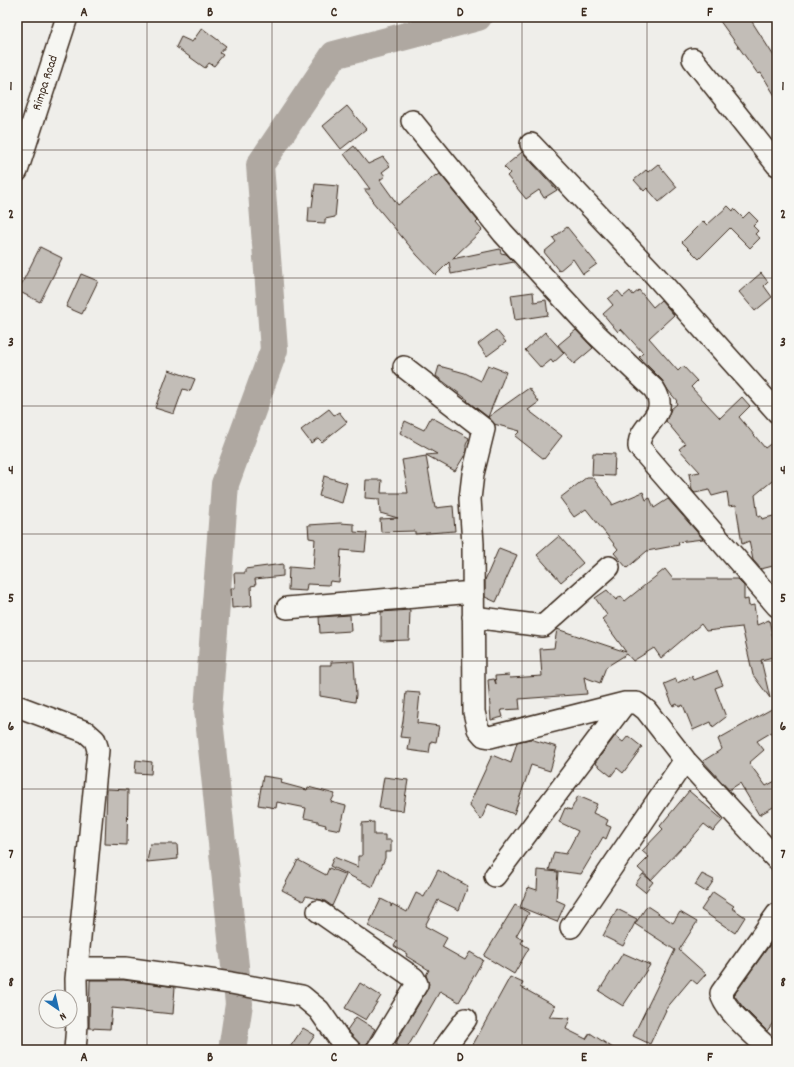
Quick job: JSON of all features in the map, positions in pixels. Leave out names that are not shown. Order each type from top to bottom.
[{"type":"street","name":"Rimpa Road","points":[[17,171],[67,17]]},
{"type":"street","points":[[693,59],[777,165]]},
{"type":"street","points":[[412,121],[503,233],[596,334],[654,389],[660,397],[660,407],[657,415],[639,440],[639,447],[777,606]]},
{"type":"street","points":[[531,144],[652,272],[777,412]]},
{"type":"street","points":[[404,367],[484,429],[473,474],[470,499],[473,592],[474,712],[478,729],[484,736],[490,737],[625,703],[637,703],[646,710],[685,760],[777,860]]},
{"type":"street","points":[[473,617],[543,626],[609,567]]},
{"type":"street","points":[[288,608],[473,592]]},
{"type":"street","points":[[495,876],[625,703]]},
{"type":"street","points":[[17,706],[86,732],[95,740],[98,750],[78,968],[78,1025],[75,1050]]},
{"type":"street","points":[[571,927],[685,760]]},
{"type":"street","points":[[318,911],[414,978],[418,984],[377,1050]]},
{"type":"street","points":[[770,1050],[733,1013],[722,999],[721,993],[777,914]]},
{"type":"street","points":[[78,968],[125,968],[231,983],[302,996],[319,1010],[340,1040],[350,1050]]},
{"type":"street","points":[[443,1050],[466,1019]]},
{"type":"building","points":[[717,17],[749,17],[777,61],[777,99],[761,73],[758,74]]},
{"type":"building","points":[[202,28],[226,46],[220,53],[223,55],[214,66],[209,63],[205,68],[176,47],[181,37],[192,42]]},
{"type":"building","points":[[347,106],[366,129],[341,149],[323,126]]},
{"type":"building","points":[[354,146],[368,164],[383,157],[390,166],[382,172],[385,176],[380,180],[398,205],[436,175],[437,176],[440,174],[478,221],[476,223],[482,230],[452,259],[500,249],[501,253],[506,254],[514,262],[451,274],[449,262],[436,275],[417,255],[372,201],[373,200],[364,189],[370,189],[344,154]]},
{"type":"building","points":[[522,152],[557,190],[544,198],[539,190],[526,199],[507,176],[510,173],[504,167]]},
{"type":"building","points":[[658,164],[677,187],[659,202],[647,188],[644,191],[634,180],[646,170],[648,172]]},
{"type":"building","points":[[315,184],[338,186],[335,217],[325,219],[325,223],[308,222],[309,207],[312,207]]},
{"type":"building","points":[[728,206],[733,211],[734,209],[743,218],[749,212],[758,221],[753,226],[758,231],[755,234],[760,238],[750,248],[730,228],[699,259],[682,242],[703,221],[707,225]]},
{"type":"building","points":[[567,227],[597,264],[583,274],[573,259],[559,271],[544,252],[556,242],[553,238]]},
{"type":"building","points":[[40,247],[62,258],[40,302],[18,291]]},
{"type":"building","points":[[761,273],[768,282],[764,286],[772,297],[755,311],[739,292]]},
{"type":"building","points":[[81,274],[98,281],[82,314],[66,307]]},
{"type":"building","points":[[639,290],[653,307],[661,300],[674,315],[649,338],[678,371],[683,366],[697,381],[691,387],[720,418],[742,397],[750,406],[739,417],[765,448],[777,439],[777,477],[755,495],[758,517],[761,516],[762,519],[777,515],[777,565],[761,569],[753,560],[749,541],[742,544],[736,505],[729,506],[727,492],[712,496],[709,490],[695,493],[692,490],[689,474],[700,472],[679,449],[685,444],[666,421],[671,409],[677,404],[677,401],[662,380],[639,357],[643,353],[621,329],[618,332],[603,314],[613,305],[608,299],[618,291],[623,297],[630,291],[633,295]]},
{"type":"building","points":[[533,292],[534,302],[546,300],[548,315],[515,320],[511,295]]},
{"type":"building","points":[[496,330],[506,342],[487,356],[478,344]]},
{"type":"building","points":[[576,330],[593,348],[574,364],[558,345]]},
{"type":"building","points":[[545,332],[564,353],[553,363],[551,360],[541,368],[525,350]]},
{"type":"building","points":[[488,365],[506,372],[488,417],[436,376],[439,366],[465,373],[481,381]]},
{"type":"building","points":[[169,370],[195,379],[190,391],[183,389],[174,414],[155,408]]},
{"type":"building","points":[[529,388],[539,402],[528,410],[562,436],[544,459],[515,436],[520,431],[494,424],[488,417]]},
{"type":"building","points":[[329,409],[334,415],[339,412],[347,422],[322,442],[318,438],[311,443],[301,430]]},
{"type":"building","points":[[431,417],[469,438],[466,445],[466,453],[455,471],[426,455],[437,454],[400,433],[405,421],[424,430]]},
{"type":"building","points":[[593,453],[615,454],[614,476],[592,475]]},
{"type":"building","points":[[426,456],[435,508],[453,506],[455,531],[415,534],[415,531],[381,532],[380,519],[398,518],[380,513],[379,499],[365,498],[366,480],[382,480],[381,493],[408,493],[402,460]]},
{"type":"building","points":[[324,476],[347,483],[342,503],[319,496]]},
{"type":"building","points":[[587,477],[592,477],[612,505],[643,492],[646,500],[650,498],[654,508],[668,499],[703,539],[678,542],[679,545],[647,551],[627,568],[614,553],[618,549],[586,509],[574,517],[560,498]]},
{"type":"building","points":[[340,523],[354,524],[354,532],[367,533],[365,552],[341,550],[339,582],[330,581],[329,585],[307,584],[306,591],[288,590],[289,567],[313,569],[315,539],[309,538],[308,525]]},
{"type":"building","points":[[559,536],[583,563],[561,582],[537,555]]},
{"type":"building","points":[[499,548],[517,555],[496,602],[485,597],[485,580]]},
{"type":"building","points":[[283,564],[283,576],[255,579],[256,585],[251,586],[252,606],[232,608],[231,588],[235,588],[234,573],[245,573],[245,569]]},
{"type":"building","points":[[665,569],[673,579],[737,579],[744,586],[744,600],[748,599],[749,606],[754,605],[757,625],[769,620],[777,656],[761,660],[770,698],[753,675],[742,627],[706,631],[701,624],[661,658],[654,648],[633,661],[627,654],[606,667],[600,683],[584,677],[587,694],[519,699],[520,709],[501,710],[503,717],[491,720],[488,680],[494,679],[496,684],[495,676],[509,675],[510,678],[542,676],[540,649],[554,648],[557,629],[626,652],[602,619],[607,615],[595,598],[607,590],[616,600],[621,596],[625,601]]},
{"type":"building","points":[[410,610],[409,640],[381,641],[381,612]]},
{"type":"building","points":[[350,615],[351,631],[320,633],[319,617]]},
{"type":"building","points":[[354,661],[355,702],[320,696],[320,665],[331,665],[331,662]]},
{"type":"building","points":[[717,671],[723,685],[715,688],[726,717],[713,727],[711,722],[693,730],[683,705],[679,707],[677,704],[673,706],[664,684],[676,679],[677,683],[692,676],[694,680]]},
{"type":"building","points":[[406,692],[420,693],[417,723],[439,726],[436,742],[431,741],[429,753],[408,750],[410,738],[400,737]]},
{"type":"building","points":[[777,706],[777,729],[757,741],[764,750],[749,763],[766,786],[777,780],[777,805],[759,815],[740,783],[729,790],[703,761],[722,749],[718,739]]},
{"type":"building","points":[[615,736],[623,742],[628,736],[642,747],[623,773],[617,768],[611,776],[595,763]]},
{"type":"building","points":[[530,739],[557,747],[550,771],[531,765],[514,814],[488,804],[481,820],[469,805],[492,755],[511,763],[517,742]]},
{"type":"building","points":[[136,760],[152,762],[151,774],[135,773]]},
{"type":"building","points":[[263,776],[282,779],[281,783],[307,790],[308,787],[335,794],[331,802],[346,806],[340,830],[325,827],[326,825],[318,823],[318,821],[304,818],[306,808],[277,802],[276,808],[258,805]]},
{"type":"building","points":[[384,777],[408,780],[403,811],[379,808]]},
{"type":"building","points":[[107,789],[128,790],[127,845],[105,844]]},
{"type":"building","points":[[689,791],[723,820],[713,831],[704,824],[685,846],[683,846],[651,880],[638,868],[649,857],[642,851],[663,829],[660,826]]},
{"type":"building","points":[[578,796],[597,804],[593,813],[608,820],[606,825],[611,827],[606,839],[603,837],[581,874],[549,870],[554,852],[566,854],[578,831],[559,822],[565,808],[571,810]]},
{"type":"building","points":[[374,822],[374,835],[385,835],[385,840],[391,840],[391,852],[385,852],[385,858],[373,887],[330,866],[334,857],[358,867],[358,856],[362,856],[362,823]]},
{"type":"building","points":[[150,844],[177,844],[178,859],[147,862]]},
{"type":"building","points":[[298,860],[326,875],[329,868],[346,875],[332,906],[325,901],[306,896],[303,901],[282,890]]},
{"type":"building","points":[[438,870],[468,886],[459,910],[438,900],[425,926],[447,938],[442,947],[465,960],[470,952],[483,960],[459,1002],[440,991],[406,1050],[395,1044],[427,990],[429,984],[426,975],[429,970],[406,956],[407,954],[394,946],[397,941],[368,926],[381,899],[391,904],[391,907],[392,904],[407,912],[416,893],[424,897]]},
{"type":"building","points":[[538,870],[558,872],[556,900],[565,904],[557,922],[520,907],[528,887],[537,890]]},
{"type":"building","points":[[643,874],[653,882],[645,892],[635,884]]},
{"type":"building","points":[[702,874],[714,880],[706,892],[695,885]]},
{"type":"building","points":[[713,892],[734,906],[732,908],[745,917],[735,933],[701,910]]},
{"type":"building","points":[[515,905],[529,913],[516,936],[523,940],[521,943],[529,948],[514,974],[484,956]]},
{"type":"building","points":[[647,906],[673,923],[680,912],[697,922],[679,950],[706,974],[697,984],[691,979],[665,1010],[650,1044],[633,1036],[675,950],[635,924]]},
{"type":"building","points":[[617,909],[637,919],[623,946],[603,936]]},
{"type":"building","points":[[777,939],[777,1017],[767,1031],[743,1007],[734,995],[769,946]]},
{"type":"building","points":[[623,953],[650,965],[623,1006],[599,991]]},
{"type":"building","points":[[510,977],[523,983],[521,987],[555,1006],[549,1017],[570,1018],[566,1029],[586,1039],[590,1033],[616,1050],[470,1050]]},
{"type":"building","points":[[90,980],[124,980],[175,987],[173,1014],[112,1008],[110,1029],[89,1028]]},
{"type":"building","points":[[360,983],[381,996],[366,1020],[345,1008]]},
{"type":"building","points":[[356,1017],[375,1029],[363,1050],[347,1030]]},
{"type":"building","points":[[303,1028],[315,1035],[305,1050],[288,1050]]},
{"type":"waterway","points":[[232,1050],[239,1004],[208,710],[225,484],[274,350],[260,165],[334,55],[478,17]]}]
